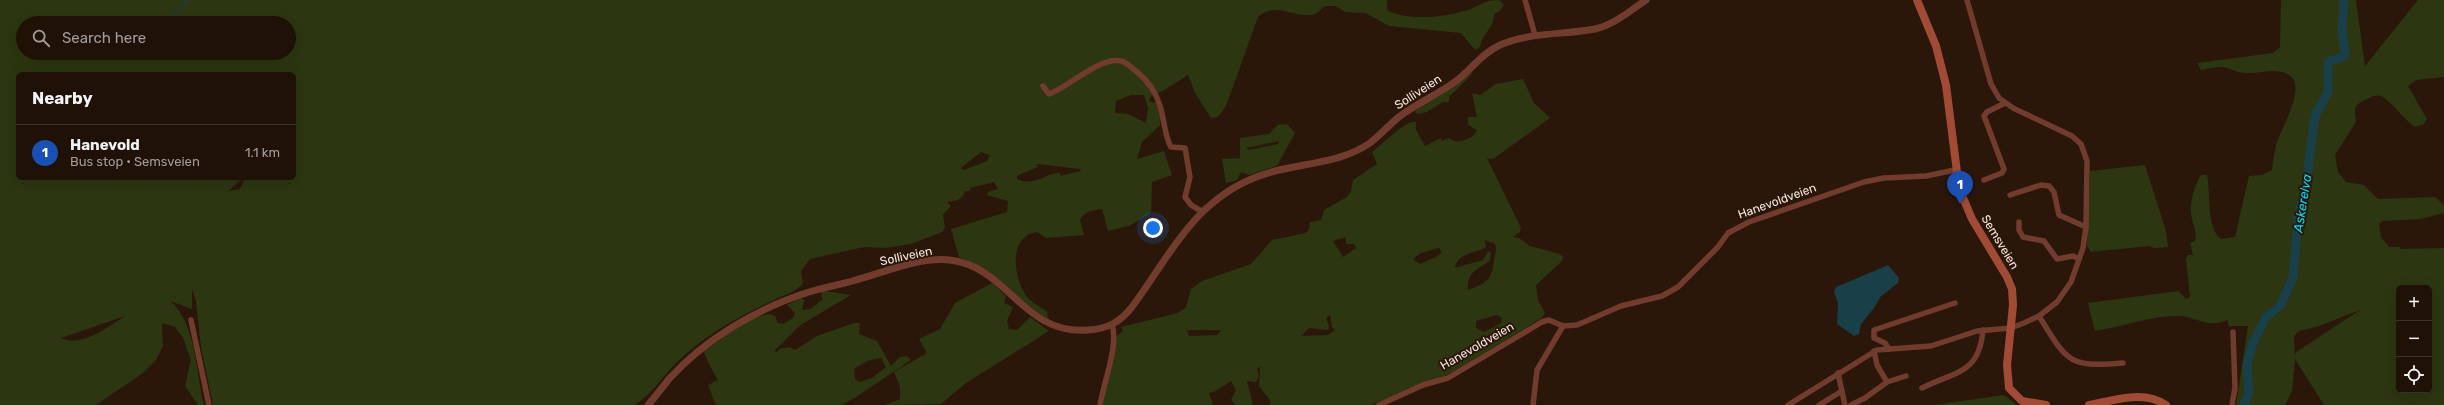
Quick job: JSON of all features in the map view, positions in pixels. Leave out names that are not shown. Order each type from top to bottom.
[{"type":"main road","name":"Semsveien","points":[[1917,0],[1936,46],[1946,84],[1955,170],[1964,203],[2010,282],[2013,305],[2007,365],[2010,388],[2022,401],[2041,405]]},
{"type":"main road","points":[[2089,405],[2137,396],[2155,399],[2166,405]]},
{"type":"street","points":[[1525,0],[1535,35]]},
{"type":"street","name":"Solliveien","points":[[648,405],[681,368],[718,337],[746,319],[810,291],[920,262],[949,260],[975,267],[991,277],[1040,320],[1056,328],[1081,331],[1112,325],[1122,319],[1132,307],[1183,232],[1203,212],[1232,188],[1246,180],[1275,171],[1331,159],[1359,150],[1370,143],[1403,114],[1456,82],[1487,53],[1512,40],[1535,35],[1596,29],[1609,24],[1646,0]]},
{"type":"street","points":[[1788,405],[1874,351],[1931,346],[1983,330],[2011,328],[2039,316],[2064,294],[2071,282],[2083,248],[2086,227],[2087,161],[2078,140],[2044,121],[2005,103],[1991,84],[1967,0]]},
{"type":"street","points":[[1043,86],[1049,94],[1103,63],[1113,60],[1122,61],[1130,66],[1143,77],[1160,105],[1166,128],[1167,143],[1171,147],[1185,148],[1190,177],[1185,197],[1191,205],[1203,212]]},
{"type":"street","points":[[1984,180],[2002,173],[2004,169],[1984,116],[1987,112],[2005,103]]},
{"type":"street","name":"Hanevoldveien","points":[[1379,405],[1458,373],[1542,322],[1549,320],[1563,326],[1577,325],[1621,306],[1662,296],[1671,291],[1718,247],[1728,234],[1748,222],[1864,182],[1884,178],[1926,176],[1955,170]]},
{"type":"street","points":[[2010,195],[2041,185],[2049,186],[2054,192],[2059,216],[2086,227]]},
{"type":"street","points":[[2019,222],[2019,230],[2023,237],[2044,241],[2056,259],[2075,256],[2079,259]]},
{"type":"street","points":[[1889,349],[1885,343],[1874,338],[1874,330],[1955,303]]},
{"type":"street","points":[[2039,316],[2058,346],[2074,361],[2093,366],[2123,363]]},
{"type":"street","points":[[191,320],[209,405]]},
{"type":"street","points":[[1100,405],[1109,369],[1114,333],[1112,325]]},
{"type":"street","points":[[1533,405],[1538,370],[1563,326]]},
{"type":"street","points":[[1922,388],[1960,373],[1969,367],[1978,354],[1983,330]]},
{"type":"street","points":[[2232,405],[2235,388],[2234,332]]},
{"type":"street","points":[[1874,351],[1876,365],[1886,382]]},
{"type":"street","points":[[1838,373],[1845,405]]},
{"type":"street","points":[[1851,405],[1865,398],[1886,382],[1906,376]]},
{"type":"street","points":[[1819,405],[1842,391]]},
{"type":"green space","points":[[0,0],[1387,0],[1387,10],[1396,14],[1418,17],[1453,14],[1491,1],[1499,0],[1504,5],[1500,11],[1494,14],[1492,23],[1481,42],[1480,47],[1475,50],[1461,33],[1389,26],[1366,13],[1345,12],[1336,6],[1325,6],[1315,14],[1308,15],[1279,10],[1265,12],[1258,17],[1226,106],[1218,117],[1211,118],[1195,93],[1188,75],[1163,91],[1151,96],[1149,101],[1156,103],[1161,118],[1160,125],[1142,142],[1137,159],[1164,151],[1172,175],[1152,182],[1151,213],[1129,226],[1108,231],[1102,209],[1092,211],[1084,215],[1080,220],[1084,235],[1046,238],[1037,232],[1027,235],[1021,242],[1017,251],[1016,261],[1020,282],[1029,299],[1047,311],[1048,320],[974,264],[959,257],[951,229],[1007,212],[1008,201],[987,195],[988,192],[998,189],[994,182],[970,188],[970,191],[965,191],[959,200],[947,202],[951,206],[943,215],[945,228],[942,232],[911,244],[886,248],[864,247],[810,259],[801,271],[803,284],[794,291],[733,321],[690,350],[641,401],[635,405],[213,405],[201,347],[196,301],[192,289],[192,309],[170,301],[179,310],[190,335],[204,405],[198,405],[185,386],[191,360],[183,338],[175,327],[162,323],[163,346],[156,360],[143,373],[96,405],[0,405]],"holes":[[[1131,95],[1144,95],[1148,108],[1146,123],[1128,114],[1115,113],[1116,101]],[[981,152],[990,155],[987,161],[964,170],[961,168]],[[1037,164],[1080,169],[1081,171],[1060,176],[1060,173],[1056,173],[1030,181],[1017,179],[1017,176],[1038,167]],[[125,316],[103,330],[86,338],[77,340],[61,338]]]},
{"type":"green space","points":[[2281,0],[2356,0],[2365,66],[2418,0],[2444,0],[2444,77],[2416,80],[2408,86],[2427,119],[2424,124],[2415,127],[2384,98],[2372,96],[2356,106],[2356,122],[2335,155],[2338,172],[2346,182],[2364,185],[2378,199],[2435,197],[2444,205],[2444,213],[2421,219],[2382,221],[2379,225],[2381,237],[2389,247],[2400,247],[2401,249],[2444,248],[2444,405],[2324,405],[2295,359],[2292,391],[2285,405],[2236,405],[2248,326],[2229,326],[2227,320],[2209,323],[2186,317],[2170,316],[2148,319],[2095,331],[2088,303],[2178,291],[2186,299],[2190,297],[2186,259],[2188,255],[2193,255],[2190,243],[2195,241],[2196,237],[2191,216],[2191,203],[2195,188],[2201,175],[2207,175],[2211,219],[2216,234],[2221,239],[2235,237],[2249,176],[2262,175],[2272,170],[2278,138],[2291,108],[2296,88],[2294,81],[2289,75],[2279,71],[2244,73],[2223,67],[2201,70],[2197,63],[2273,53],[2280,47]],"holes":[[[2360,310],[2296,352],[2295,356],[2294,336],[2299,331],[2319,326]]]},
{"type":"green space","points":[[1473,70],[1471,75],[1449,97],[1449,102],[1443,102],[1427,112],[1417,114],[1415,111],[1418,108]]},
{"type":"green space","points":[[1523,79],[1534,103],[1550,118],[1493,159],[1487,158],[1521,228],[1520,232],[1513,237],[1519,238],[1530,246],[1560,254],[1563,257],[1562,261],[1536,285],[1538,300],[1545,313],[1542,318],[1453,372],[1410,390],[1408,387],[1407,390],[1371,405],[1270,405],[1270,400],[1259,386],[1260,367],[1257,368],[1259,376],[1256,382],[1247,381],[1253,405],[1236,405],[1231,400],[1236,390],[1231,381],[1214,392],[1209,393],[1213,405],[1102,405],[1115,337],[1123,331],[1121,327],[1178,313],[1186,307],[1191,289],[1202,281],[1251,264],[1272,240],[1306,233],[1309,229],[1310,222],[1321,220],[1324,210],[1347,197],[1351,191],[1353,180],[1377,164],[1372,152],[1406,124],[1416,122],[1416,130],[1425,146],[1441,138],[1442,141],[1449,138],[1457,141],[1470,138],[1477,130],[1468,125],[1468,117],[1477,117],[1472,93],[1480,95],[1496,84]],"holes":[[[1346,237],[1346,244],[1354,244],[1356,248],[1343,257],[1333,241]],[[1485,240],[1495,244],[1496,252],[1492,272],[1484,283],[1468,290],[1471,275],[1477,269],[1490,261],[1491,253],[1488,251],[1483,260],[1455,268],[1463,256],[1486,247]],[[1439,248],[1442,252],[1438,256],[1420,264],[1415,261],[1414,258],[1421,253]],[[1330,315],[1332,327],[1335,330],[1328,335],[1301,336],[1309,328],[1328,330],[1329,326],[1326,318]],[[1497,315],[1502,318],[1501,323],[1484,332],[1476,328],[1476,321]],[[1187,330],[1221,330],[1217,335],[1189,336]]]},
{"type":"green space","points":[[1287,124],[1295,133],[1277,166],[1249,175],[1241,172],[1237,180],[1226,183],[1222,159],[1240,158],[1240,138],[1269,134],[1278,125]],"holes":[[[1279,141],[1278,144],[1249,150],[1246,148]]]},
{"type":"green space","points":[[2145,165],[2166,231],[2168,247],[2155,248],[2149,246],[2091,252],[2087,246],[2090,171]]},
{"type":"green space","points":[[992,283],[1006,296],[1004,303],[1013,307],[1007,321],[1009,329],[1017,330],[1030,317],[1049,331],[966,383],[941,404],[885,405],[900,399],[900,387],[894,372],[927,353],[919,339],[940,329],[955,303]]},
{"type":"green space","points":[[825,291],[851,295],[799,326],[774,351],[777,352],[779,349],[790,347],[795,350],[817,336],[854,323],[860,323],[859,334],[877,341],[891,366],[900,357],[907,356],[911,360],[855,398],[840,405],[716,405],[708,385],[718,380],[704,351],[739,327],[759,316],[775,316],[778,323],[783,324],[793,318],[795,313],[787,305],[801,298],[804,300],[802,310],[810,309],[822,300],[821,292]],"holes":[[[881,358],[886,367],[872,378],[860,382],[855,379],[854,369],[867,361]]]},
{"type":"green space","points":[[2004,395],[2017,405],[1934,405]]},
{"type":"water","points":[[1888,265],[1899,278],[1898,283],[1881,296],[1874,308],[1861,324],[1859,334],[1854,336],[1837,324],[1838,303],[1834,292],[1836,287]]},
{"type":"waterway","points":[[171,16],[186,4],[186,0]]},
{"type":"waterway","name":"Askerelva","points":[[2244,405],[2249,392],[2247,365],[2252,345],[2266,317],[2280,306],[2293,278],[2298,217],[2305,192],[2316,114],[2328,92],[2328,63],[2332,60],[2341,58],[2345,54],[2342,30],[2344,0]]},
{"type":"place","name":"Hanevold","points":[[1960,204]]}]
